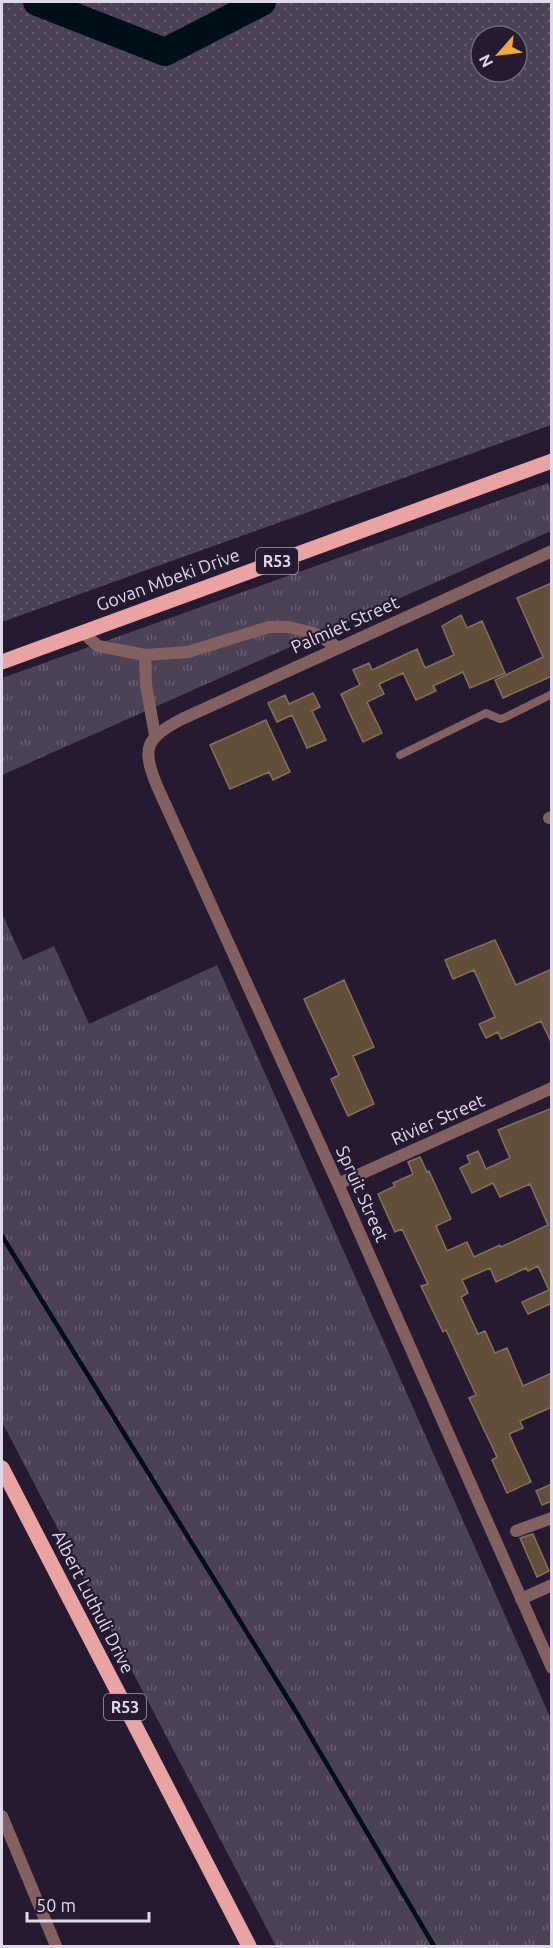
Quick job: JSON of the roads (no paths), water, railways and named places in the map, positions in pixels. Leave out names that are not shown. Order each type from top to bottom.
[{"type":"main road","name":"Govan Mbeki Drive","points":[[2,662],[552,460]]},
{"type":"main road","name":"Albert Luthuli Drive","points":[[2,1468],[249,1947]]},
{"type":"street","name":"Palmiet Street","points":[[155,735],[182,719],[552,551]]},
{"type":"street","points":[[82,632],[98,646],[145,655],[188,652],[269,627],[288,627],[314,633],[339,648]]},
{"type":"street","name":"Spruit Street","points":[[145,655],[146,686],[155,735],[148,746],[152,772],[338,1184],[552,1668]]},
{"type":"street","name":"Rivier Street","points":[[338,1184],[552,1088]]},
{"type":"street","points":[[516,1531],[552,1518]]},
{"type":"street","points":[[521,1599],[552,1585]]},
{"type":"street","points":[[2,1816],[56,1947]]},
{"type":"lane","points":[[400,755],[486,713],[500,719],[504,718],[552,694]]},
{"type":"waterway","points":[[37,2],[165,52],[262,2]]},
{"type":"waterway","points":[[2,1236],[298,1715],[434,1946]]}]
